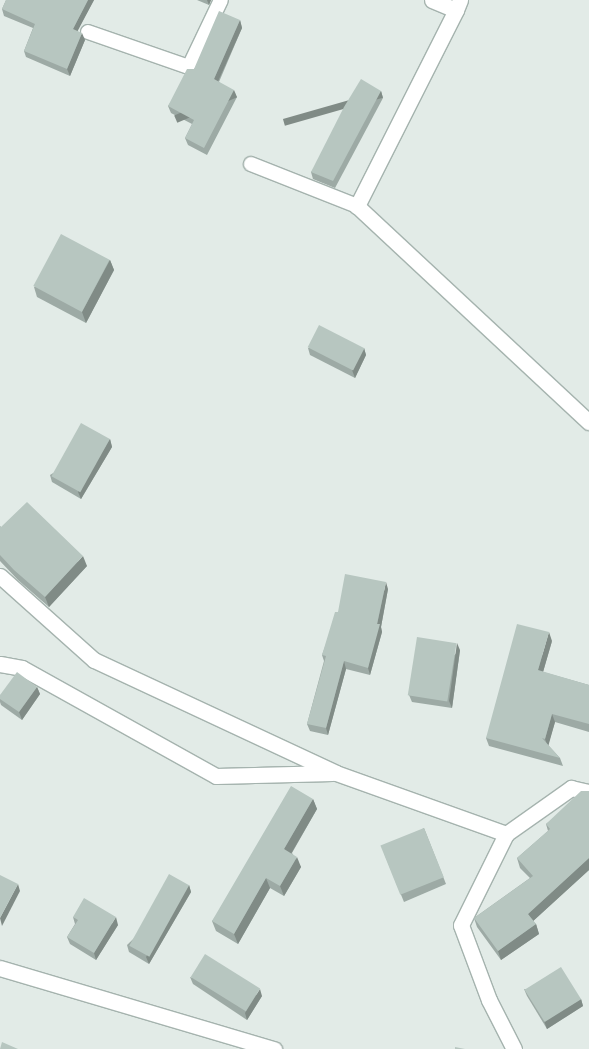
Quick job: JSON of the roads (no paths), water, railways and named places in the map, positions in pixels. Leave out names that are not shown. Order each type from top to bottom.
[{"type":"street","points":[[432,0],[458,5],[357,206],[589,422]]},
{"type":"street","points":[[0,576],[94,660],[336,773],[506,834]]},
{"type":"street","points":[[0,664],[22,668],[216,776],[336,773]]},
{"type":"street","points":[[514,1049],[488,1000],[461,925],[506,834],[571,788],[589,792]]},
{"type":"street","points":[[0,968],[274,1049]]},
{"type":"lane","points":[[88,32],[190,67],[221,0]]},
{"type":"lane","points":[[251,164],[357,206]]}]
